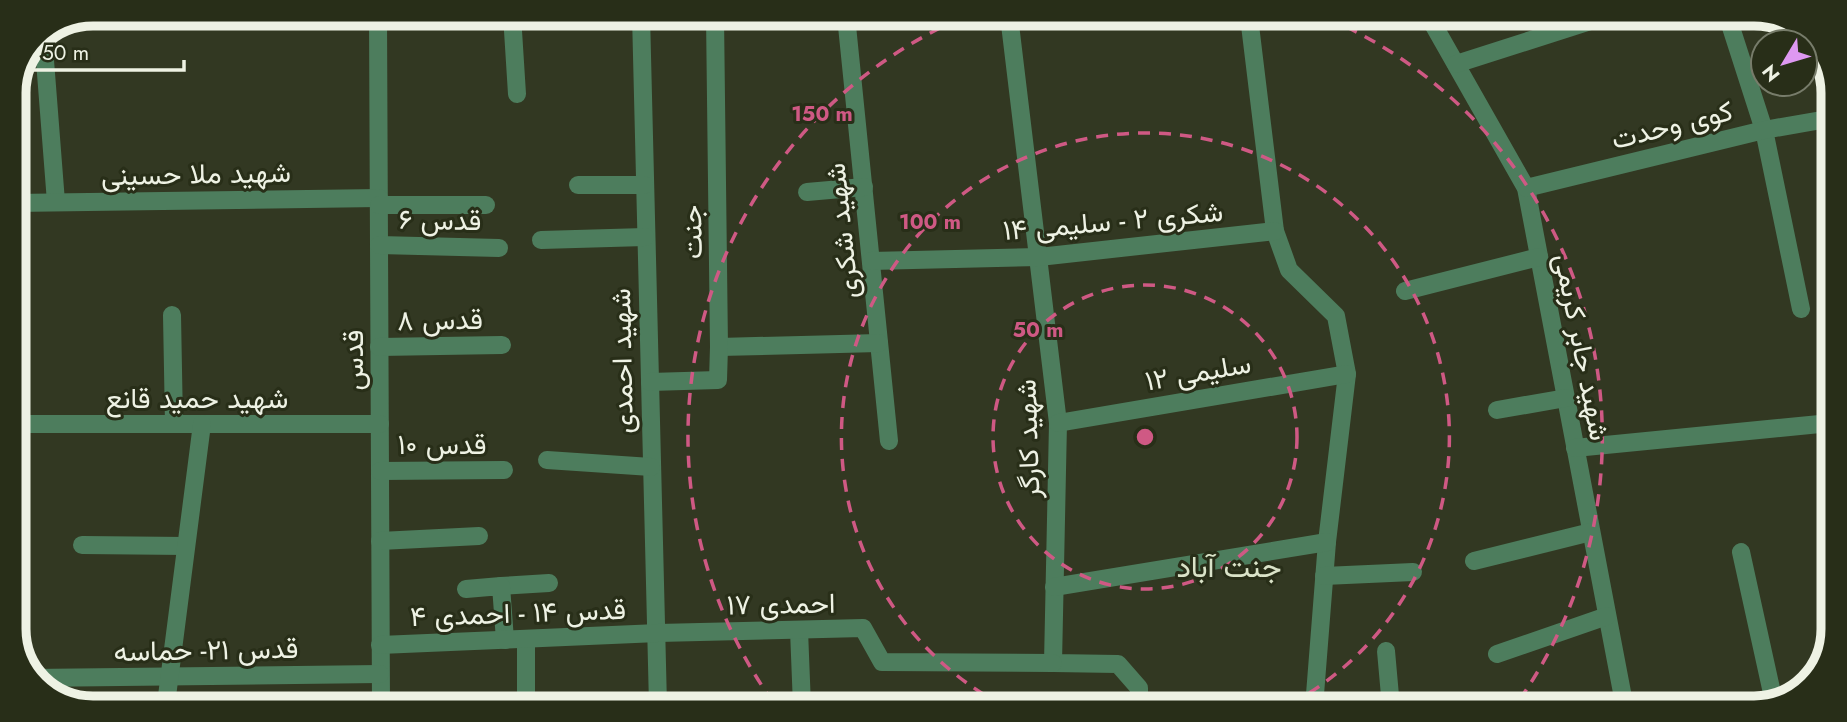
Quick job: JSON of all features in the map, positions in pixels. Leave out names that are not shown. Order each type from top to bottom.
[{"type":"street","name":"قدس","points":[[378,26],[381,696]]},
{"type":"street","points":[[513,26],[517,94]]},
{"type":"street","name":"شهید احمدی","points":[[641,26],[658,696]]},
{"type":"street","name":"جنت","points":[[650,382],[718,380],[715,26]]},
{"type":"street","name":"شهید شکری","points":[[847,26],[889,441]]},
{"type":"street","name":"شهید کارگر","points":[[1010,26],[1058,423],[1053,663]]},
{"type":"street","points":[[1250,26],[1275,232],[1289,270],[1336,316],[1347,374],[1327,542],[1315,696]]},
{"type":"street","name":"شهید جابر کریمی","points":[[1434,26],[1525,188],[1622,696]]},
{"type":"street","points":[[1456,64],[1575,26]]},
{"type":"street","points":[[1731,26],[1764,130],[1801,309]]},
{"type":"street","points":[[44,48],[56,202]]},
{"type":"street","name":"کوی وحدت","points":[[1525,188],[1764,130],[1821,120]]},
{"type":"street","points":[[578,185],[644,185]]},
{"type":"street","points":[[807,192],[864,187]]},
{"type":"street","name":"شهید ملا حسینی","points":[[26,203],[379,202],[486,205]]},
{"type":"street","name":"شکری ۲ - سلیمی ۱۴","points":[[871,261],[1039,257],[1275,232]]},
{"type":"street","points":[[541,240],[645,237]]},
{"type":"street","name":"قدس ۶","points":[[379,245],[499,248]]},
{"type":"street","points":[[1405,291],[1539,257]]},
{"type":"street","points":[[172,315],[174,424]]},
{"type":"street","points":[[719,347],[879,343]]},
{"type":"street","name":"قدس ۸","points":[[379,347],[502,345]]},
{"type":"street","name":"سلیمی ۱۲","points":[[1058,423],[1347,374]]},
{"type":"street","points":[[1497,410],[1566,398]]},
{"type":"street","name":"شهید حمید قانع","points":[[26,424],[380,424]]},
{"type":"street","points":[[167,696],[202,424]]},
{"type":"street","points":[[1575,448],[1821,425]]},
{"type":"street","points":[[547,460],[651,467]]},
{"type":"street","name":"قدس ۱۰","points":[[380,471],[504,470]]},
{"type":"street","points":[[1474,561],[1591,532]]},
{"type":"street","points":[[380,541],[479,536]]},
{"type":"street","points":[[1054,587],[1327,542]]},
{"type":"street","points":[[82,545],[186,546]]},
{"type":"street","points":[[1741,552],[1772,693]]},
{"type":"street","points":[[1324,576],[1413,572]]},
{"type":"street","points":[[466,589],[549,583]]},
{"type":"street","points":[[501,586],[505,640]]},
{"type":"street","points":[[1497,654],[1607,616]]},
{"type":"street","name":"احمدی ۱۷","points":[[657,633],[863,628],[882,662],[1053,663]]},
{"type":"street","points":[[799,630],[802,696]]},
{"type":"street","name":"قدس ۱۴ - احمدی ۴","points":[[380,645],[657,633]]},
{"type":"street","points":[[526,639],[526,696]]},
{"type":"street","points":[[1386,651],[1390,696]]},
{"type":"street","points":[[1053,663],[1118,664],[1139,688],[1139,696]]},
{"type":"street","name":"قدس ۲۱- حماسه","points":[[57,685],[169,676],[380,674]]},
{"type":"district","name":"جنت آباد","points":[[1229,566]]}]
